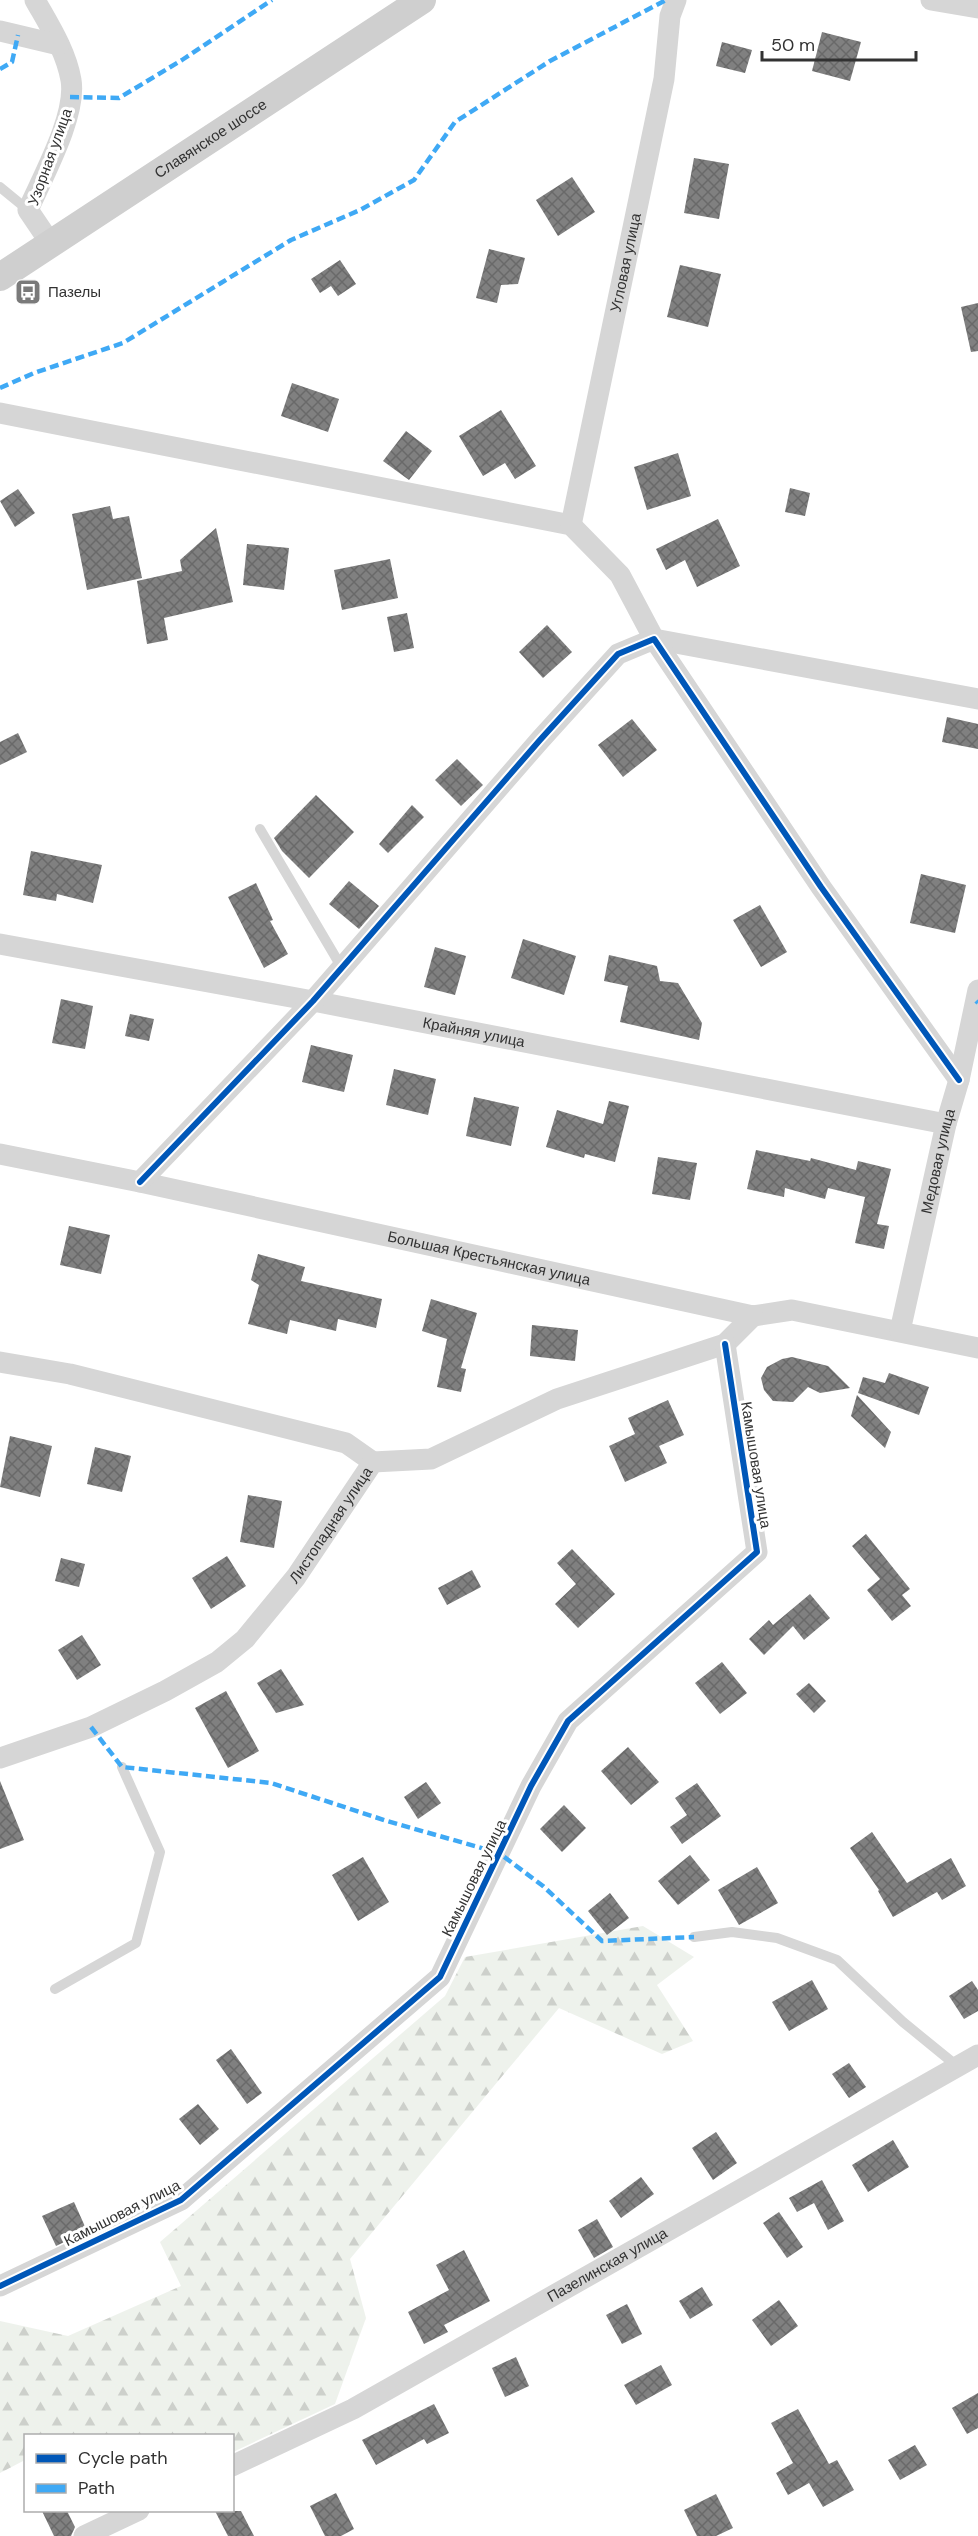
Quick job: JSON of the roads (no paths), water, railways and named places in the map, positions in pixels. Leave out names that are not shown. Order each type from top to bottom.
[{"type":"main road","name":"Славянское шоссе","points":[[0,277],[422,0]]},
{"type":"street","name":"Узорная улица","points":[[35,0],[59,45],[71,81],[69,112],[28,210],[51,244]]},
{"type":"street","name":"Угловая улица","points":[[571,525],[664,79],[669,16],[676,0]]},
{"type":"street","points":[[931,0],[978,8]]},
{"type":"street","points":[[0,31],[59,45]]},
{"type":"street","points":[[0,413],[571,525],[620,575],[654,639],[821,887],[959,1080]]},
{"type":"street","points":[[140,1182],[313,1001],[540,740],[618,654],[654,639],[978,699]]},
{"type":"street","name":"Крайняя улица","points":[[0,944],[313,1001],[946,1124]]},
{"type":"street","name":"Медовая улица","points":[[900,1331],[978,990]]},
{"type":"street","name":"Большая Крестьянская улица","points":[[0,1154],[140,1182],[753,1316],[792,1310],[978,1348]]},
{"type":"street","name":"Листопадная улица","points":[[0,1758],[91,1727],[165,1691],[217,1662],[245,1639],[297,1577],[373,1462],[430,1459],[557,1400],[725,1344],[753,1316]]},
{"type":"street","name":"Камышовая улица","points":[[0,2286],[181,2200],[440,1977],[531,1786],[568,1721],[757,1552],[725,1344]]},
{"type":"street","points":[[0,1362],[70,1374],[346,1443],[373,1462]]},
{"type":"street","name":"Пазелинская улица","points":[[234,2465],[353,2409],[978,2055]]},
{"type":"street","points":[[84,2536],[136,2512]]},
{"type":"lane","points":[[0,187],[28,210]]},
{"type":"lane","points":[[260,829],[342,968]]},
{"type":"lane","points":[[55,1989],[136,1943],[160,1852],[122,1767]]},
{"type":"lane","points":[[694,1937],[732,1932],[777,1938],[837,1960],[903,2022],[957,2066]]},
{"type":"place","name":"Пазелы","points":[[28,292]]}]
